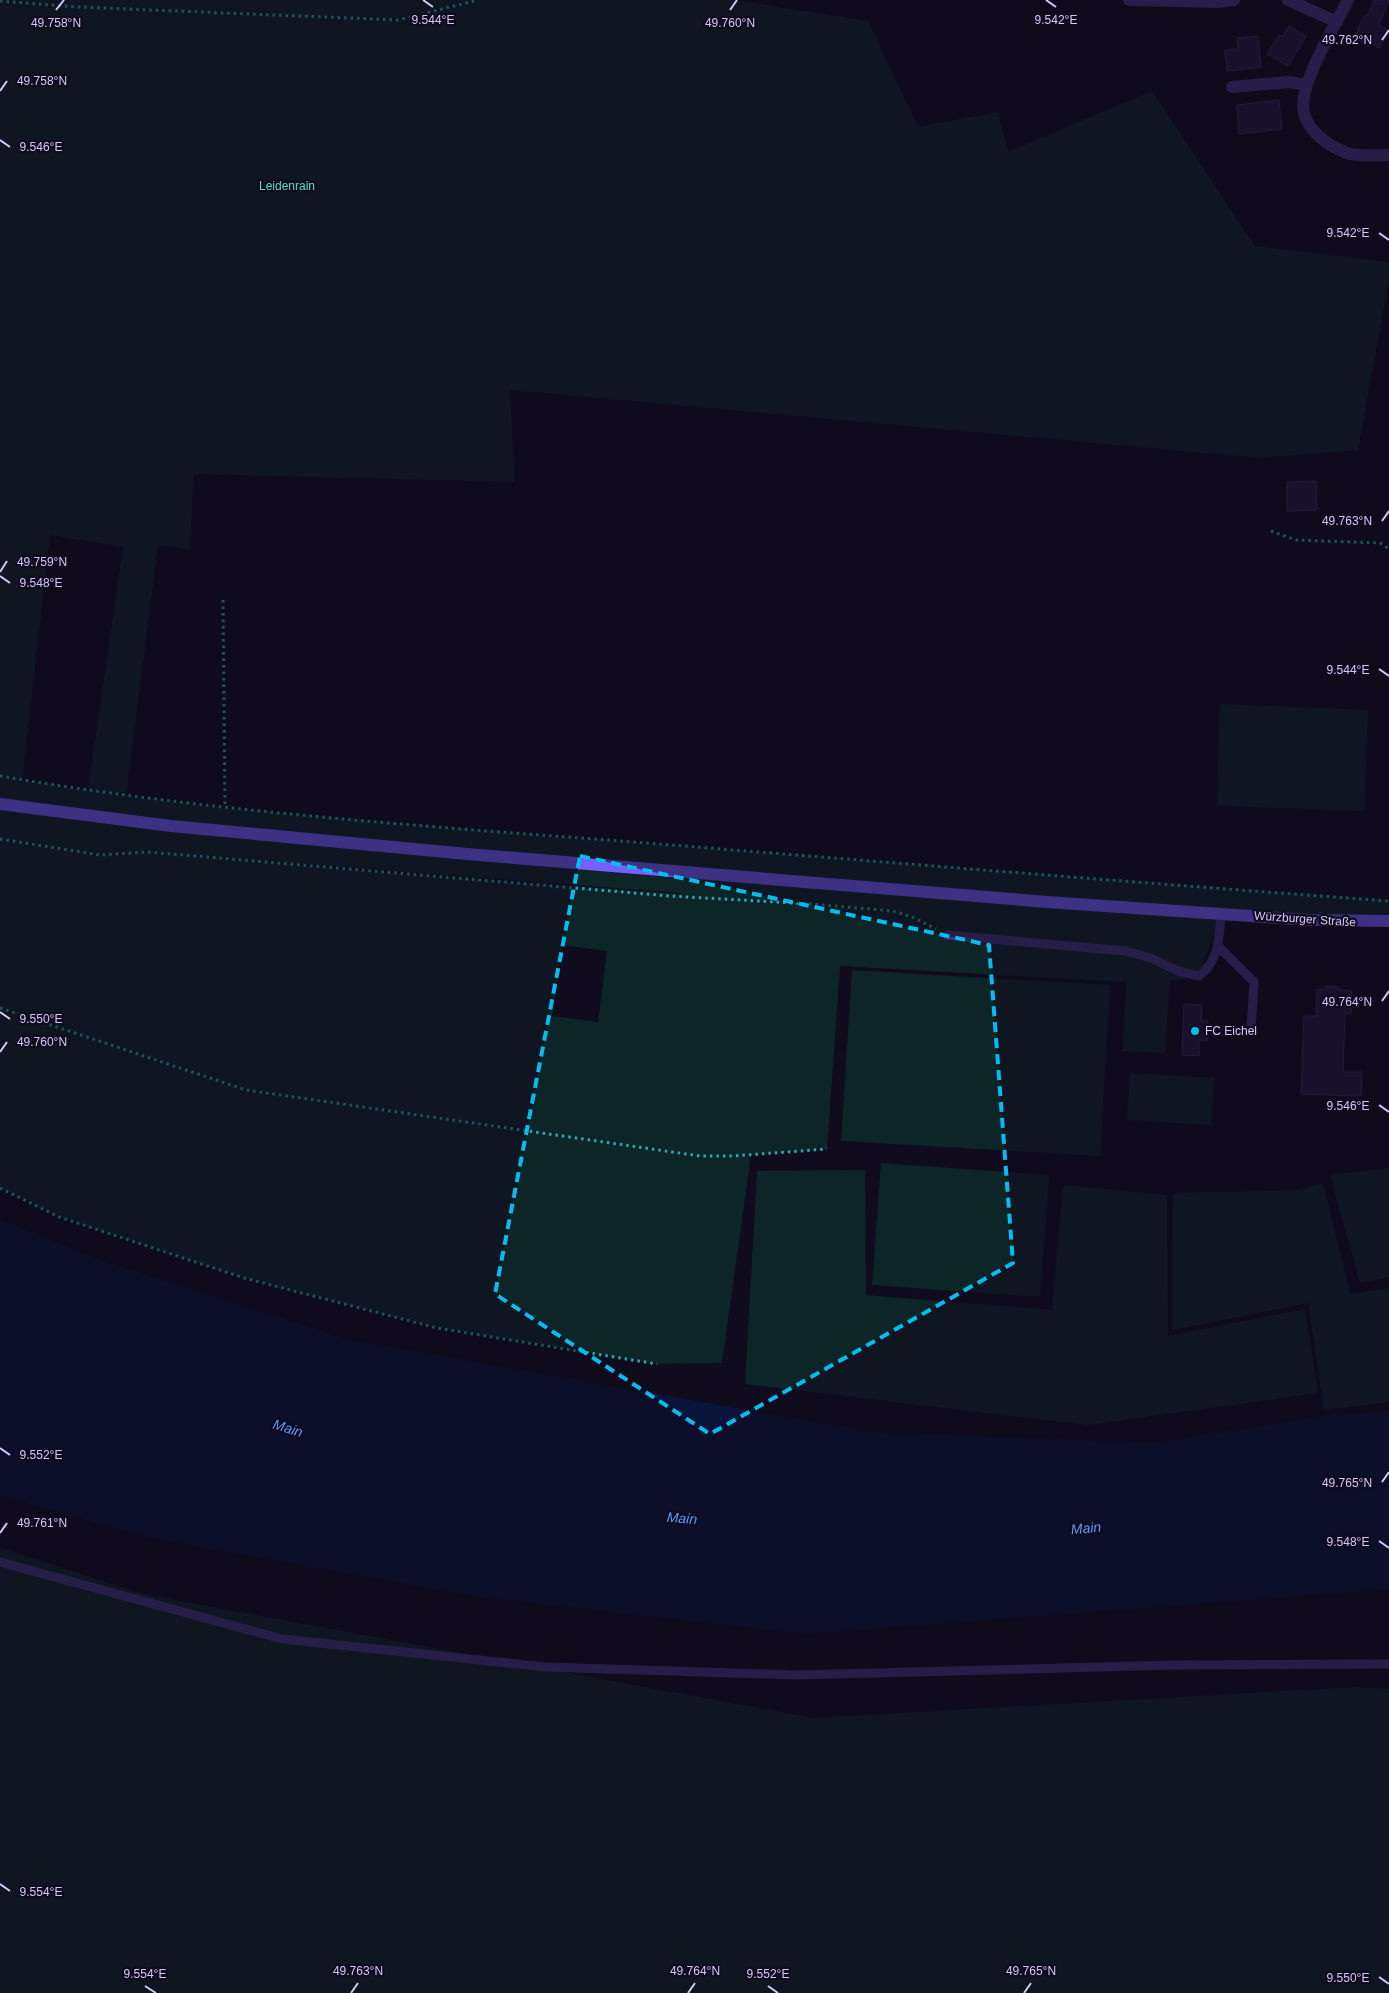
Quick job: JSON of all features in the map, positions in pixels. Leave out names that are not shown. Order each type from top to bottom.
[{"type":"main road","name":"Würzburger Straße","points":[[0,804],[171,826],[457,853],[1047,902],[1309,920],[1389,921]]},
{"type":"street","points":[[1129,0],[1218,2],[1234,0]]},
{"type":"street","points":[[1288,0],[1337,22]]},
{"type":"street","points":[[1348,0],[1308,83],[1303,98],[1303,112],[1311,129],[1325,142],[1348,153],[1389,155]]},
{"type":"street","points":[[1232,88],[1289,82],[1308,83]]},
{"type":"lane","points":[[946,935],[1125,951],[1151,958],[1192,976],[1199,976],[1213,961],[1218,947],[1221,913]]},
{"type":"lane","points":[[1218,947],[1254,982],[1251,1029]]},
{"type":"lane","points":[[0,1562],[282,1639],[546,1667],[798,1675],[1173,1665],[1389,1664]]},
{"type":"path","points":[[0,1],[78,7],[398,20],[478,0]]},
{"type":"path","points":[[1271,531],[1296,540],[1380,543],[1389,549]]},
{"type":"path","points":[[223,600],[225,808]]},
{"type":"path","points":[[0,776],[48,785],[225,808],[1389,901]]},
{"type":"path","points":[[0,839],[100,855],[146,852],[660,896],[810,904],[894,911],[912,917],[946,935]]},
{"type":"path","points":[[0,1008],[246,1090],[700,1156],[733,1156],[827,1149]]},
{"type":"path","points":[[0,1188],[58,1217],[244,1278],[437,1328],[657,1364]]},
{"type":"highlighted area","points":[[580,856],[989,945],[1013,1263],[710,1434],[495,1294]]},
{"type":"green space","name":"Leidenrain","points":[[0,0],[734,0],[868,21],[918,127],[998,112],[1008,152],[1152,91],[1255,246],[1389,262],[1389,279],[1358,450],[1261,458],[510,390],[515,482],[194,474],[190,549],[158,545],[126,795],[225,808],[539,835],[1389,900],[1389,921],[1221,913],[1199,976],[1170,980],[1165,1053],[1123,1051],[1126,982],[840,966],[827,1149],[751,1155],[722,1363],[657,1364],[437,1328],[244,1278],[59,1217],[0,1188]],"holes":[[[50,535],[123,547],[88,790],[22,780]],[[214,857],[682,894],[374,872]],[[562,945],[607,951],[598,1022],[552,1016]]]},
{"type":"green space","points":[[1220,704],[1368,710],[1364,811],[1217,806]]},
{"type":"green space","points":[[852,970],[1110,985],[1100,1156],[841,1141]]},
{"type":"green space","points":[[1130,1073],[1214,1078],[1211,1125],[1127,1120]]},
{"type":"green space","points":[[881,1163],[1049,1175],[1040,1297],[872,1285]]},
{"type":"green space","points":[[1389,1168],[1389,1277],[1360,1283],[1330,1175]]},
{"type":"green space","points":[[865,1170],[866,1295],[1052,1310],[1063,1185],[1167,1195],[1168,1336],[1305,1309],[1318,1393],[1088,1425],[745,1384],[757,1171]]},
{"type":"green space","points":[[1323,1183],[1350,1294],[1389,1288],[1389,1402],[1324,1410],[1308,1303],[1172,1330],[1173,1193],[1298,1190]]},
{"type":"green space","points":[[0,1548],[142,1594],[813,1718],[1357,1687],[1389,1689],[1389,1993],[0,1993]]},
{"type":"water","name":"Main","points":[[0,1219],[100,1260],[346,1339],[872,1432],[1155,1443],[1327,1415],[1389,1411],[1389,1589],[805,1634],[479,1597],[151,1538],[0,1495]]},
{"type":"building","points":[[1374,0],[1389,0],[1379,25],[1389,31],[1379,48],[1370,43],[1368,47],[1354,39],[1359,30],[1357,29],[1366,14],[1368,15]]},
{"type":"building","points":[[1289,26],[1306,36],[1288,66],[1267,54],[1279,35],[1282,37]]},
{"type":"building","points":[[1258,36],[1261,67],[1227,71],[1225,50],[1238,49],[1237,38]]},
{"type":"building","points":[[1279,100],[1282,129],[1239,134],[1237,105]]},
{"type":"building","points":[[1316,481],[1317,510],[1287,511],[1287,482]]},
{"type":"building","points":[[1326,986],[1352,991],[1351,1014],[1345,1013],[1343,1072],[1362,1072],[1361,1096],[1301,1094],[1304,1016],[1316,1016],[1317,989],[1326,990]]},
{"type":"building","name":"FC Eichel","points":[[1184,1004],[1202,1005],[1201,1021],[1208,1021],[1207,1041],[1199,1040],[1199,1056],[1182,1055]]},
{"type":"place","name":"FC Eichel","points":[[1195,1031]]}]
